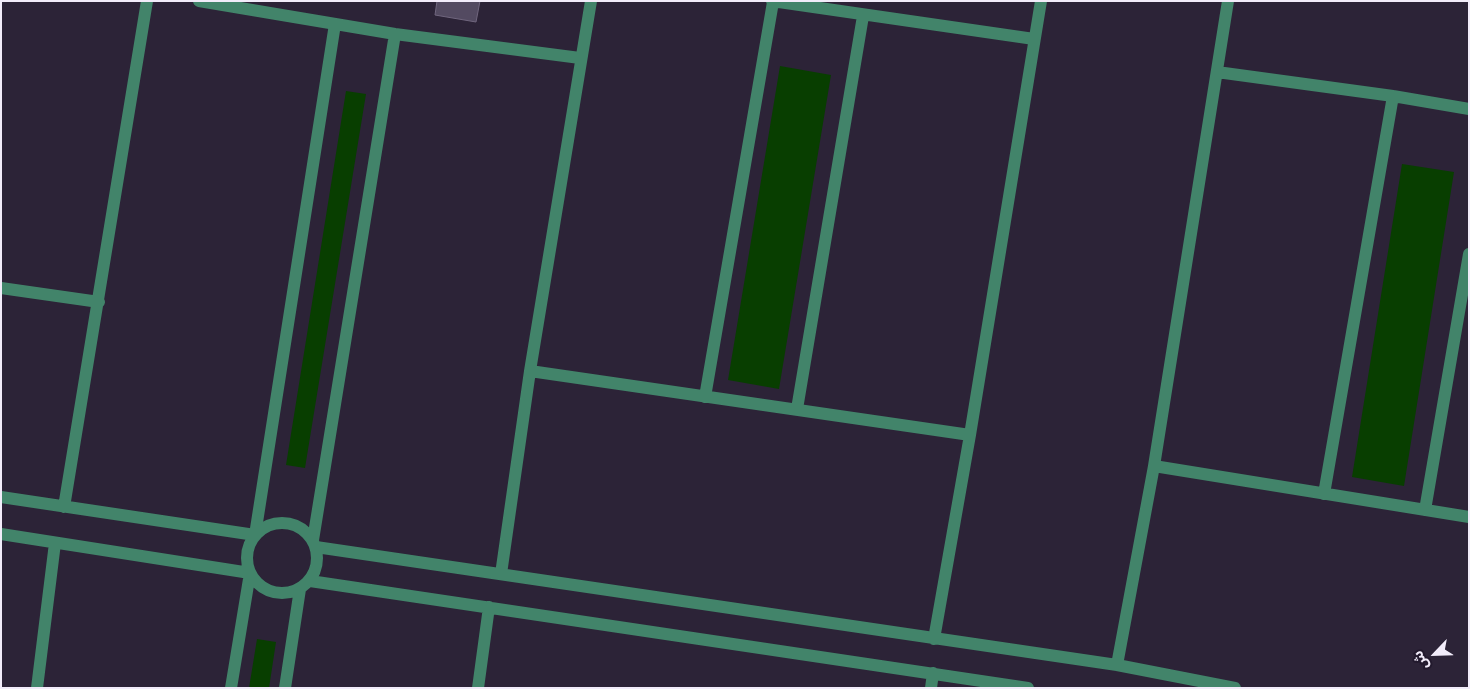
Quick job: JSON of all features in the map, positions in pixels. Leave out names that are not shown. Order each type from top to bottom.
[{"type":"street","points":[[64,507],[147,1]]},
{"type":"street","points":[[199,1],[395,34],[580,58]]},
{"type":"street","points":[[500,574],[530,370],[580,58],[591,1]]},
{"type":"street","points":[[705,397],[772,1],[863,16],[1034,39]]},
{"type":"street","points":[[934,639],[970,435],[1040,1]]},
{"type":"street","points":[[1118,665],[1154,466],[1228,1]]},
{"type":"street","points":[[797,409],[863,16]]},
{"type":"street","points":[[231,688],[250,573],[247,555],[255,535],[335,24]]},
{"type":"street","points":[[285,688],[305,585],[315,570],[314,544],[395,34]]},
{"type":"street","points":[[1218,72],[1393,96],[1469,109]]},
{"type":"street","points":[[1324,494],[1393,96]]},
{"type":"street","points":[[1425,510],[1469,254]]},
{"type":"street","points":[[1,288],[99,302]]},
{"type":"street","points":[[530,370],[970,435]]},
{"type":"street","points":[[1154,466],[1469,517]]},
{"type":"street","points":[[1,497],[255,535],[274,524],[285,523],[306,532],[314,544],[500,574],[1118,665],[1235,688]]},
{"type":"street","points":[[1,534],[250,573],[259,585],[269,591],[284,593],[305,585],[489,607],[1028,688]]},
{"type":"street","points":[[37,688],[55,543]]},
{"type":"street","points":[[478,688],[489,607]]},
{"type":"street","points":[[931,688],[933,674]]},
{"type":"green space","points":[[780,66],[831,75],[779,389],[728,380]]},
{"type":"green space","points":[[346,91],[366,94],[305,468],[286,465]]},
{"type":"green space","points":[[1402,164],[1454,172],[1404,486],[1352,477]]},
{"type":"green space","points":[[257,639],[276,642],[269,688],[249,688]]},
{"type":"building","points":[[437,1],[480,1],[476,22],[435,15]]}]
